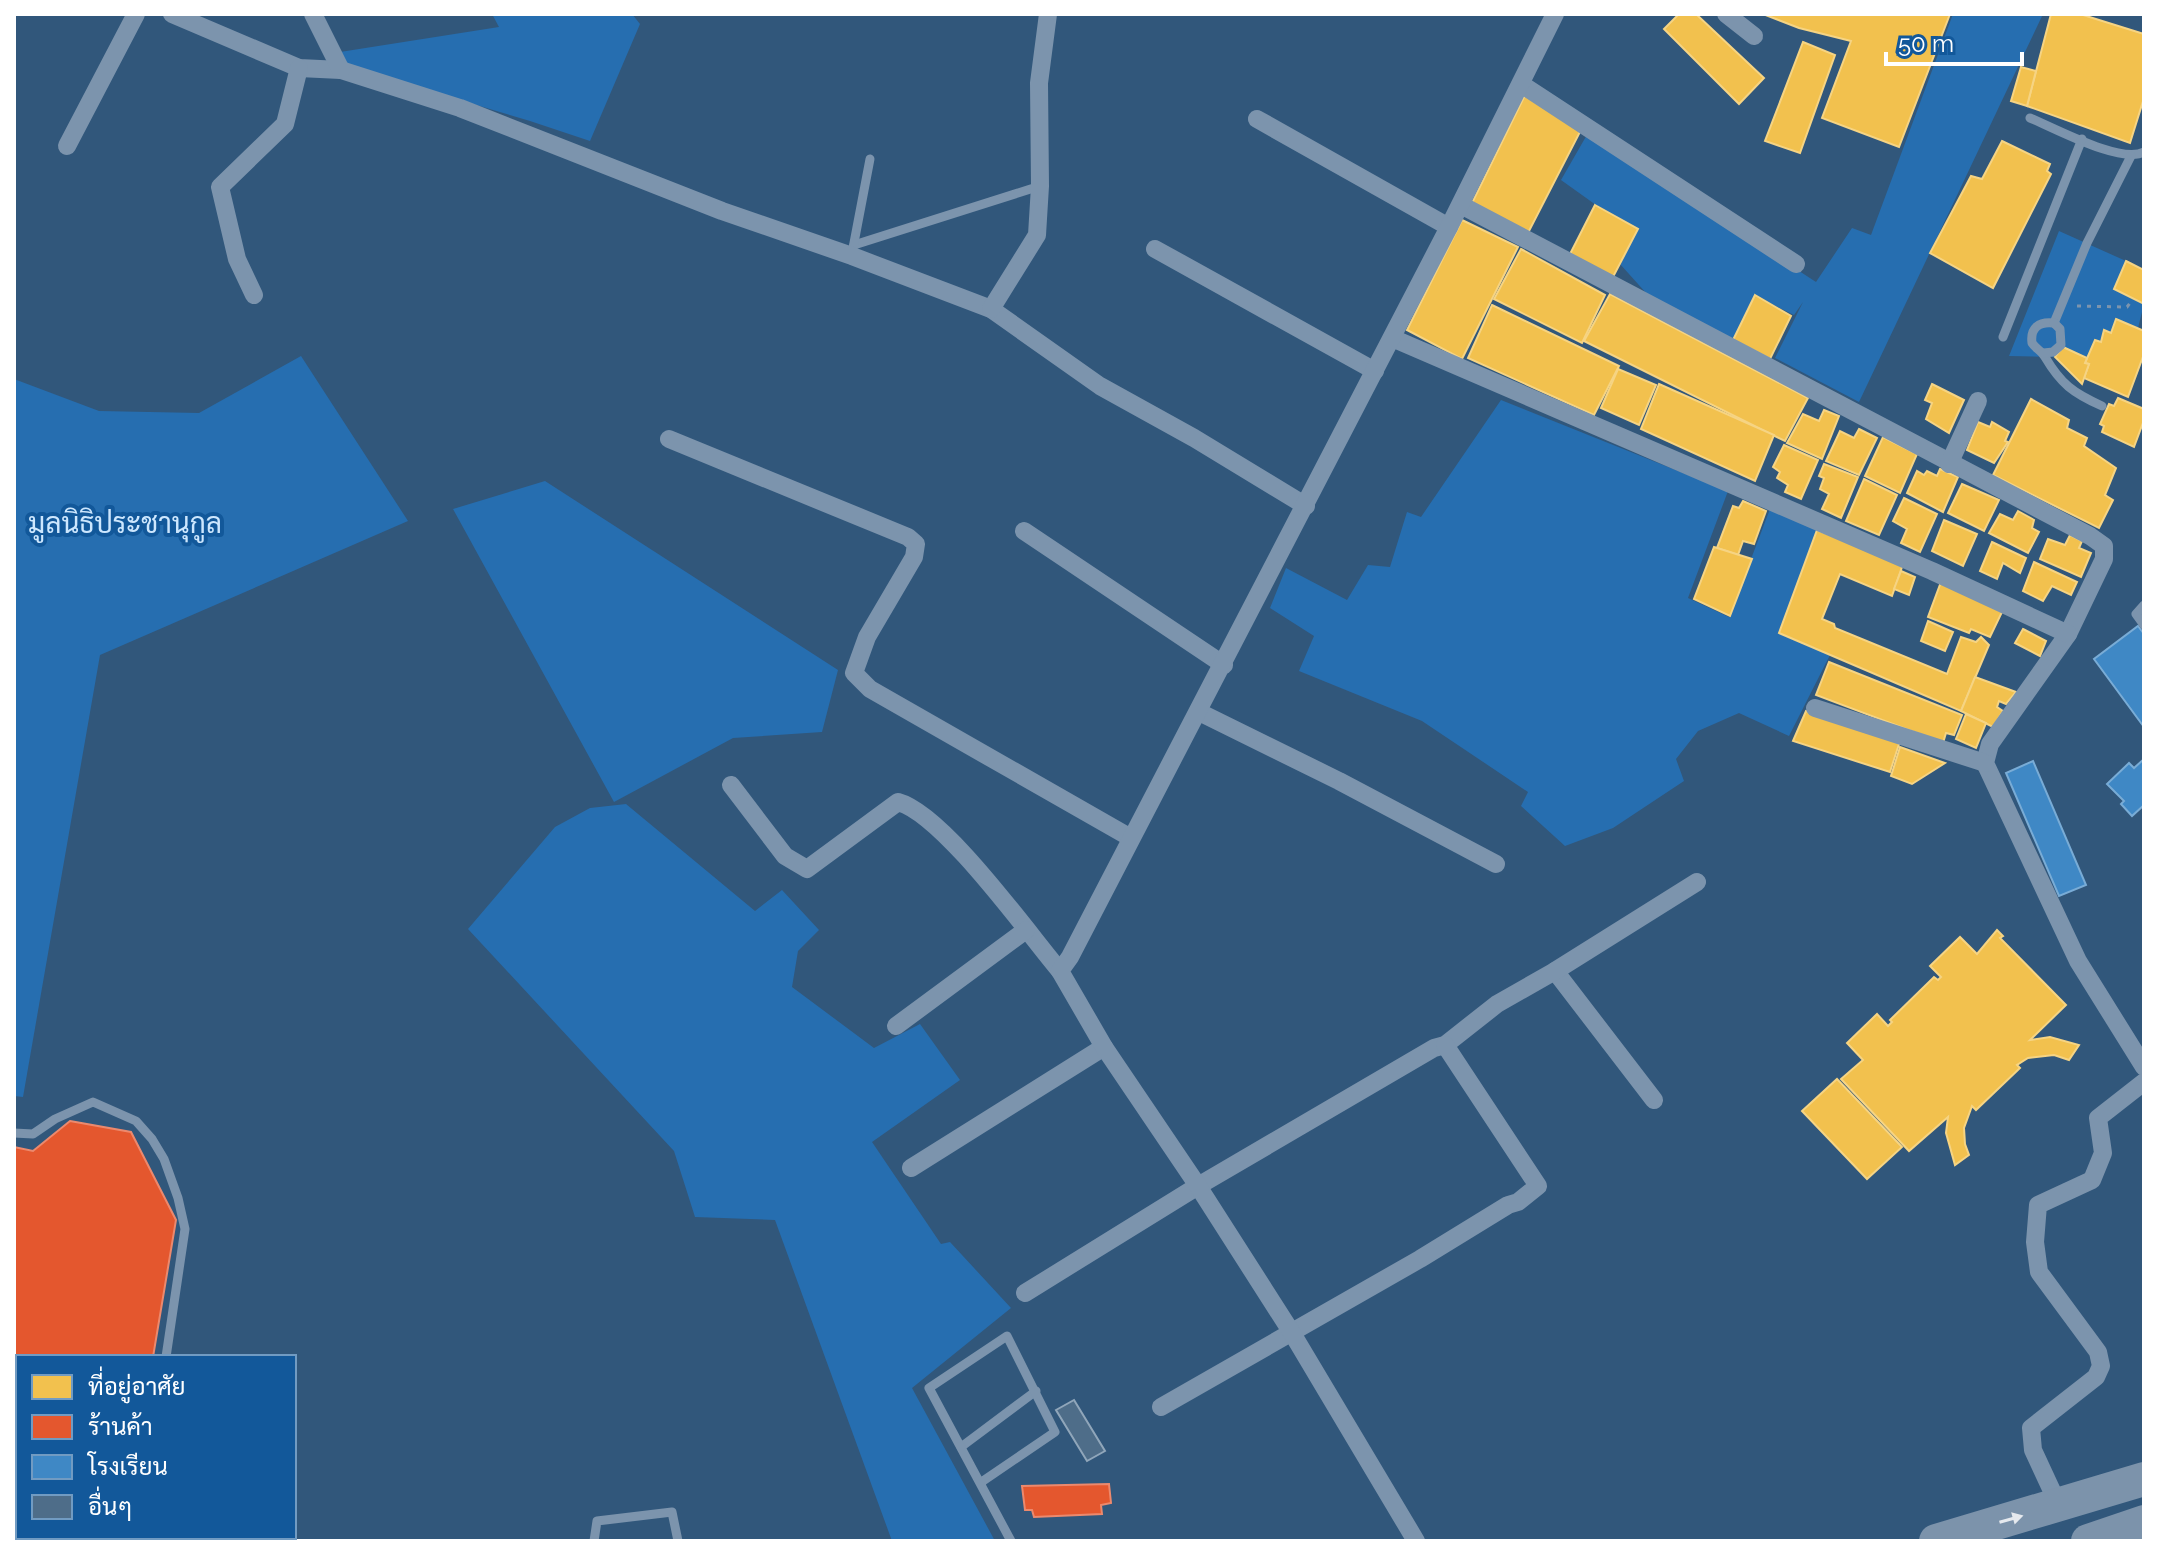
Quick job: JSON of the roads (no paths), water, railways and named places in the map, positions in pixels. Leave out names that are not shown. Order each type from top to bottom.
[{"type":"highway","points":[[1936,1541],[2144,1479]]},
{"type":"highway","points":[[2088,1541],[2144,1522]]},
{"type":"street","points":[[67,146],[136,14]]},
{"type":"street","points":[[172,14],[299,68],[341,70],[460,108],[722,211],[853,250],[991,309],[1100,386],[1306,506]]},
{"type":"street","points":[[313,14],[341,70]]},
{"type":"street","points":[[991,309],[1037,235],[1039,83],[1048,14]]},
{"type":"street","points":[[1060,971],[1224,665],[1461,205],[1555,14]]},
{"type":"street","points":[[1726,14],[1754,36]]},
{"type":"street","points":[[254,295],[237,259],[220,187],[285,124],[299,68]]},
{"type":"street","points":[[1521,84],[1796,264]]},
{"type":"street","points":[[1257,119],[1449,227]]},
{"type":"street","points":[[1461,205],[2104,546],[2104,559],[2068,634],[1990,744],[1985,763],[2078,961],[2144,1067]]},
{"type":"street","points":[[1155,249],[1375,371]]},
{"type":"street","points":[[1392,338],[1932,571],[2068,634]]},
{"type":"street","points":[[1949,464],[1978,401]]},
{"type":"street","points":[[669,439],[908,537],[916,544],[914,557],[867,637],[854,673],[870,689],[1131,838]]},
{"type":"street","points":[[1024,531],[1224,665]]},
{"type":"street","points":[[1815,708],[1985,763]]},
{"type":"street","points":[[1199,712],[1496,864]]},
{"type":"street","points":[[731,785],[785,856],[807,869],[898,802],[909,805],[943,831],[1060,971],[1104,1047],[1292,1333],[1416,1541]]},
{"type":"street","points":[[1025,1293],[1198,1186],[1434,1048],[1445,1045],[1497,1004],[1697,882]]},
{"type":"street","points":[[896,1026],[1026,930]]},
{"type":"street","points":[[1555,971],[1654,1100]]},
{"type":"street","points":[[1161,1407],[1518,1202],[1538,1186],[1445,1045]]},
{"type":"street","points":[[911,1168],[1104,1047]]},
{"type":"street","points":[[2058,1504],[2033,1450],[2031,1428],[2096,1377],[2101,1366],[2098,1352],[2039,1272],[2035,1242],[2038,1205],[2092,1180],[2103,1153],[2098,1118],[2144,1082]]},
{"type":"lane","points":[[2030,118],[2115,153],[2131,156],[2144,152]]},
{"type":"lane","points":[[2003,337],[2082,139]]},
{"type":"lane","points":[[2054,323],[2087,243],[2131,156]]},
{"type":"lane","points":[[870,159],[853,250],[1040,186]]},
{"type":"lane","points":[[2044,353],[2053,352],[2061,345],[2060,329],[2054,323],[2042,323],[2033,330],[2032,343],[2044,353],[2049,367],[2065,386],[2102,406]]},
{"type":"lane","points":[[2144,605],[2136,614],[2144,625]]},
{"type":"lane","points":[[14,1133],[33,1134],[55,1119],[93,1102],[136,1121],[152,1139],[169,1172],[185,1229],[166,1355]]},
{"type":"lane","points":[[980,1483],[1055,1432],[1007,1336],[929,1388],[1011,1541]]},
{"type":"lane","points":[[961,1447],[1036,1391]]},
{"type":"lane","points":[[594,1541],[597,1521],[672,1512],[678,1541]]},
{"type":"lane","points":[[33,1541],[56,1539]]},
{"type":"park label","name":"มูลนิธิประชานุกูล","points":[[125,523]]}]
